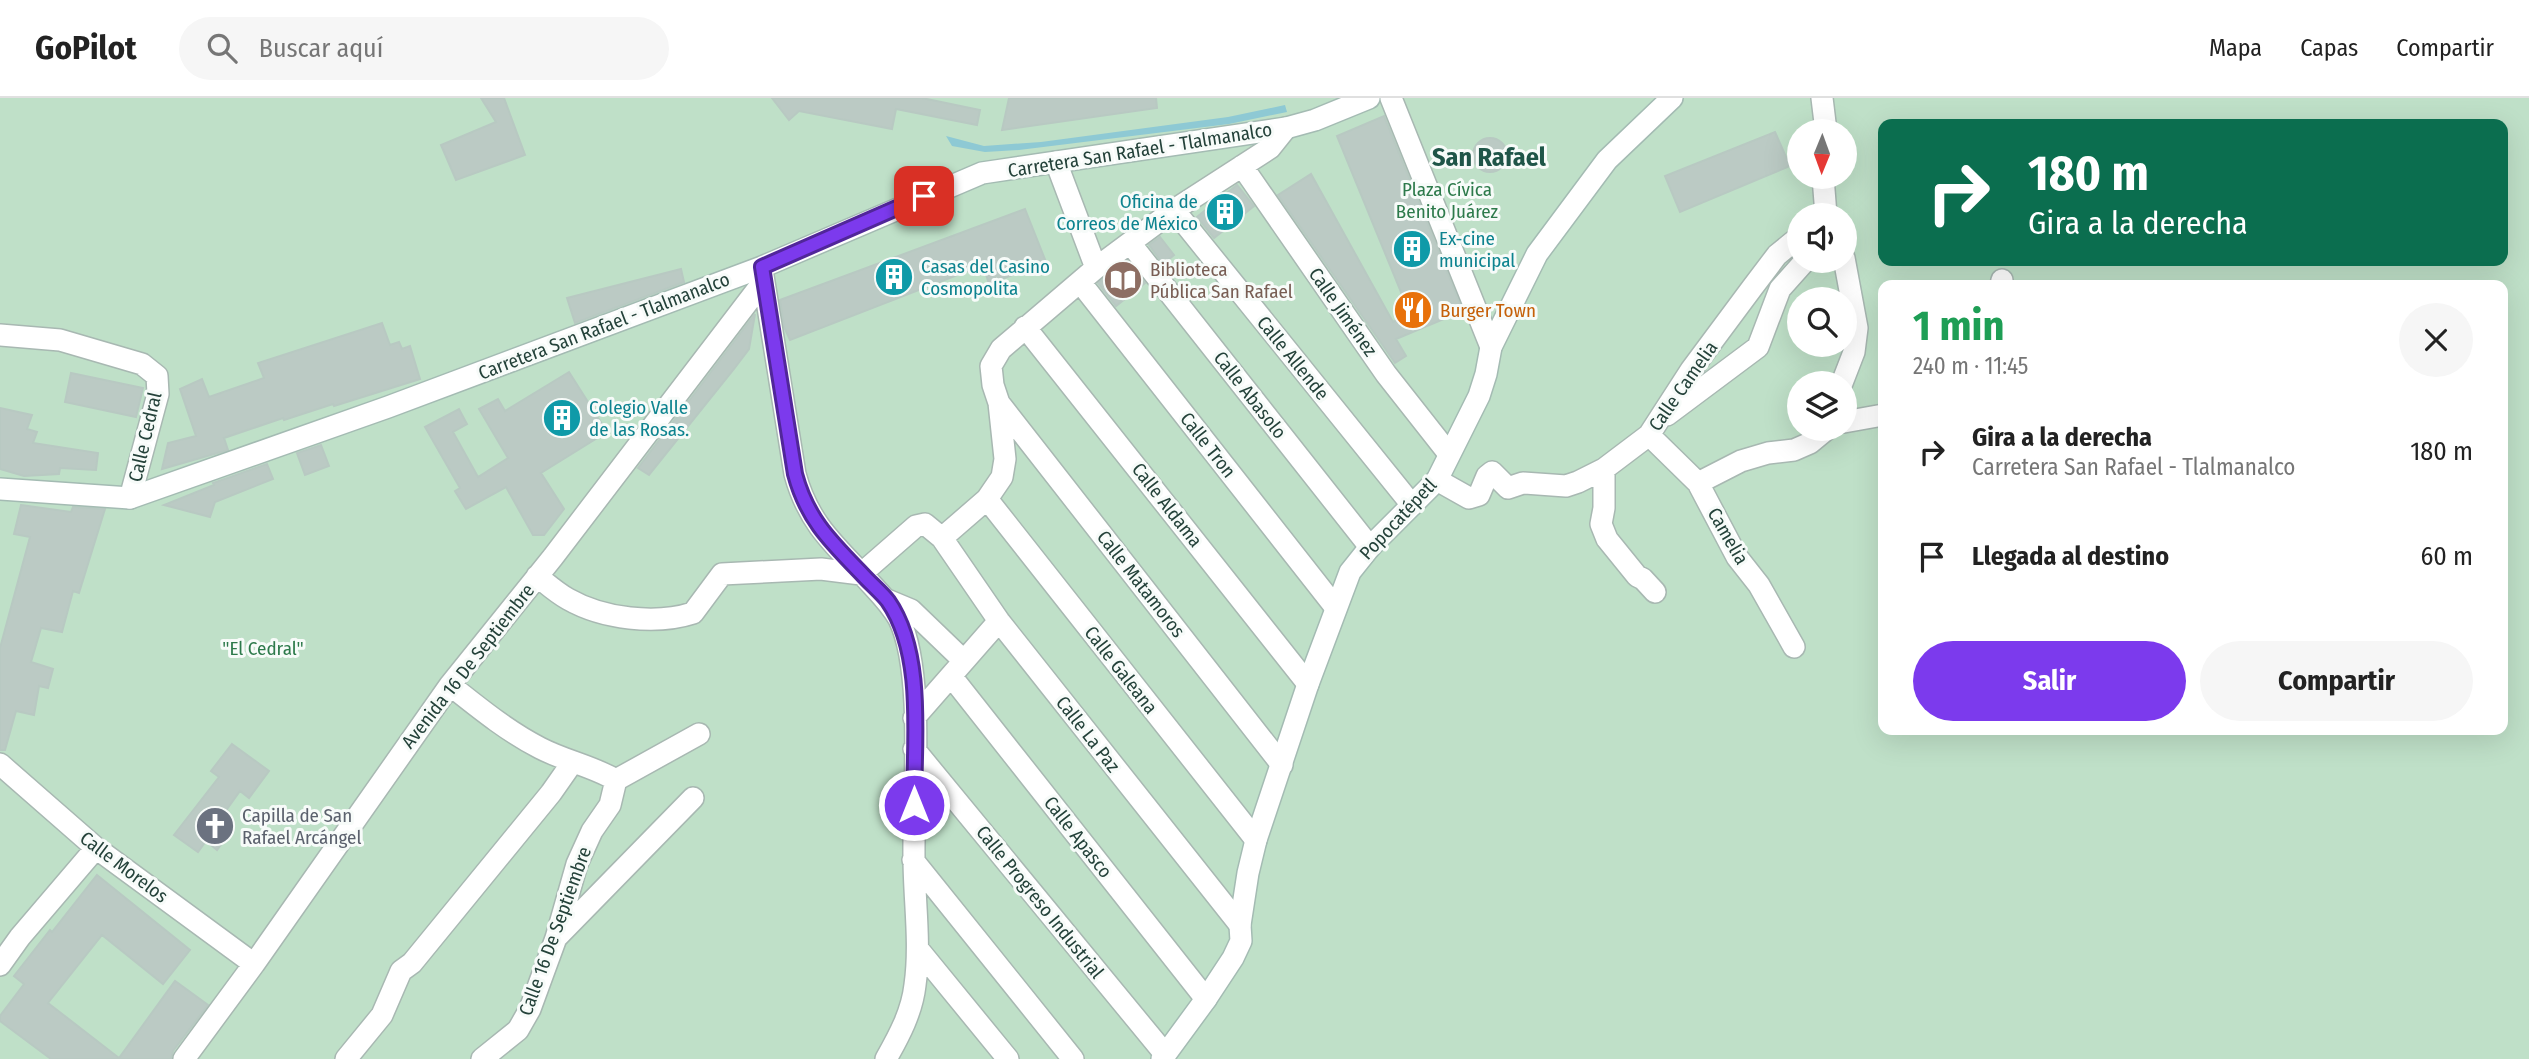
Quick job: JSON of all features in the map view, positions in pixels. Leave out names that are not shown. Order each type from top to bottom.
[{"type":"street","name":"Carretera San Rafael - Tlalmanalco","points":[[0,489],[130,498],[763,274],[982,173],[1286,128],[1315,120],[1369,98]]},
{"type":"street","points":[[1391,98],[1491,347]]},
{"type":"street","name":"Popocatépetl","points":[[1163,1057],[1206,999],[1241,941],[1240,925],[1256,840],[1308,684],[1350,572],[1370,547],[1437,480],[1479,396],[1491,347],[1537,254],[1573,202],[1607,160],[1672,98]]},
{"type":"street","points":[[1822,98],[1825,119]]},
{"type":"street","points":[[537,576],[569,600],[592,609],[620,616],[669,618],[693,613],[722,574],[821,569],[861,574],[916,526],[925,524],[942,538],[987,499],[1002,477],[1005,459],[999,402],[993,385],[991,366],[1002,349],[1088,275],[1174,210],[1270,148],[1286,128]]},
{"type":"street","name":"Calle Tron","points":[[1056,162],[1088,275],[1336,608]]},
{"type":"street","name":"Calle Jiménez","points":[[1242,166],[1387,374],[1449,454]]},
{"type":"street","name":"Calle Allende","points":[[1174,210],[1412,505]]},
{"type":"street","name":"Calle Abasolo","points":[[1130,243],[1370,547]]},
{"type":"street","name":"Calle Camelia","points":[[1437,480],[1469,498],[1479,495],[1487,476],[1492,472],[1508,488],[1523,483],[1566,486],[1604,469],[1653,429],[1691,370],[1777,255],[1787,247]]},
{"type":"street","points":[[1653,429],[1758,347],[1780,289],[1794,273]]},
{"type":"street","points":[[1847,273],[1857,328],[1854,352],[1847,371]]},
{"type":"street","points":[[763,274],[801,498],[818,527],[887,600],[908,643],[914,718],[914,860],[918,948],[915,986],[894,1055]]},
{"type":"street","name":"Avenida 16 De Septiembre","points":[[184,1059],[450,685],[537,576],[763,274]]},
{"type":"street","name":"Calle Aldama","points":[[1025,327],[1308,684]]},
{"type":"street","name":"Calle Cedral","points":[[0,335],[60,340],[142,364],[157,376],[158,394],[130,498]]},
{"type":"street","name":"Calle Matamoros","points":[[999,402],[1282,765]]},
{"type":"street","points":[[1857,420],[1878,416]]},
{"type":"street","name":"Camelia","points":[[1653,429],[1698,483],[1737,557],[1759,585],[1794,647]]},
{"type":"street","points":[[1698,483],[1741,461],[1768,453],[1794,450],[1812,441]]},
{"type":"street","points":[[1604,469],[1604,508],[1601,524],[1607,539],[1637,576],[1655,592]]},
{"type":"street","name":"Calle Galeana","points":[[987,499],[1256,840]]},
{"type":"street","name":"Calle La Paz","points":[[942,538],[999,621],[1240,925]]},
{"type":"street","name":"Calle Apasco","points":[[887,600],[911,610],[1206,999]]},
{"type":"street","points":[[914,718],[999,621]]},
{"type":"street","points":[[450,685],[503,726],[539,748],[572,764],[599,769],[616,780],[699,734]]},
{"type":"street","name":"Calle Progreso Industrial","points":[[914,749],[1163,1057]]},
{"type":"street","name":"Calle Morelos","points":[[0,764],[96,848],[254,964]]},
{"type":"street","points":[[345,1059],[382,1015],[401,971],[412,963],[572,764]]},
{"type":"street","name":"Calle 16 De Septiembre","points":[[482,1059],[518,1030],[530,1009],[556,938],[577,864],[592,831],[610,805],[616,780]]},
{"type":"street","points":[[556,938],[693,798]]},
{"type":"street","points":[[0,965],[20,937],[96,848]]},
{"type":"street","points":[[914,860],[1073,1059]]},
{"type":"street","points":[[918,948],[1008,1059]]},
{"type":"green space","points":[[0,98],[2529,98],[2529,1059],[0,1059]]},
{"type":"water","points":[[1285,105],[1287,112],[1229,124],[1019,150],[985,152],[952,146],[946,136],[984,146],[1041,142],[1228,117]]},
{"type":"building","points":[[481,98],[504,98],[525,155],[456,180],[441,145],[496,122]]},
{"type":"building","points":[[772,98],[922,98],[980,110],[977,125],[896,109],[892,129],[799,111],[789,120]]},
{"type":"building","points":[[1009,98],[1156,98],[1157,108],[1002,130]]},
{"type":"building","points":[[1384,116],[1463,311],[1396,339],[1406,356],[1395,363],[1278,195],[1311,174],[1393,322],[1410,314],[1337,136]]},
{"type":"building","points":[[1775,132],[1787,159],[1787,167],[1680,212],[1665,176]]},
{"type":"building","points":[[1490,138],[1502,143],[1507,155],[1502,167],[1490,172],[1478,167],[1473,155],[1478,143]]},
{"type":"building","name":"Oficina de Correos de México","points":[[1237,185],[1254,206],[1214,238],[1197,217]]},
{"type":"building","points":[[1025,209],[1046,262],[989,284],[983,265],[790,340],[784,327],[780,300]]},
{"type":"building","points":[[1160,237],[1174,255],[1163,264],[1149,245]]},
{"type":"building","name":"Biblioteca Pública San Rafael","points":[[1127,261],[1145,283],[1116,306],[1098,283]]},
{"type":"building","points":[[681,269],[684,282],[575,323],[567,298]]},
{"type":"building","points":[[755,314],[749,349],[734,369],[649,475],[638,468]]},
{"type":"building","points":[[382,323],[390,345],[399,342],[402,349],[410,346],[420,379],[334,406],[333,404],[284,420],[283,418],[224,438],[228,450],[162,469],[168,443],[196,436],[180,389],[202,379],[209,397],[264,378],[258,363]]},
{"type":"building","points":[[569,372],[607,432],[541,473],[564,509],[544,535],[533,535],[506,487],[466,509],[455,491],[460,488],[425,427],[459,409],[467,424],[453,432],[478,477],[508,458],[479,409],[498,399],[505,411]]},
{"type":"building","points":[[71,373],[143,388],[136,417],[65,402]]},
{"type":"building","points":[[0,408],[32,415],[27,429],[37,432],[33,443],[98,453],[96,470],[60,468],[59,474],[24,476],[0,469]]},
{"type":"building","points":[[321,445],[329,466],[305,475],[297,453]]},
{"type":"building","points":[[267,464],[273,479],[215,502],[210,517],[164,505],[214,485],[213,483]]},
{"type":"building","points":[[21,505],[71,512],[73,507],[105,509],[79,593],[73,591],[62,632],[41,628],[31,662],[53,669],[48,688],[39,686],[34,715],[16,711],[5,750],[0,750],[0,648],[30,537],[14,534]]},
{"type":"building","name":"Capilla de San Rafael Arcángel","points":[[232,744],[269,771],[249,798],[240,791],[215,826],[228,835],[217,850],[206,841],[198,852],[174,835],[219,777],[211,771]]},
{"type":"building","points":[[97,875],[190,950],[163,984],[102,935],[48,1003],[119,1058],[175,981],[208,1005],[173,1051],[171,1059],[51,1059],[0,1021],[0,1016],[24,984],[14,976]]},
{"type":"place","name":"Oficina de Correos de México","points":[[1225,212]]},
{"type":"place","name":"Ex-cine municipal","points":[[1412,249]]},
{"type":"place","name":"Casas del Casino Cosmopolita","points":[[894,277]]},
{"type":"place","name":"Biblioteca Pública San Rafael","points":[[1123,280]]},
{"type":"place","name":"Burger Town","points":[[1413,310]]},
{"type":"place","name":"Colegio Valle de las Rosas.","points":[[562,418]]},
{"type":"place","name":"Capilla de San Rafael Arcángel","points":[[215,826]]},
{"type":"district","name":"San Rafael","points":[[1489,157]]},
{"type":"route","points":[[914,805],[914,718],[908,643],[887,600],[818,527],[801,498],[762,267],[924,196]]},
{"type":"park label","name":"Plaza Cívica Benito Juárez","points":[[1447,200]]},
{"type":"park label","name":"\"El Cedral\"","points":[[263,648]]}]
